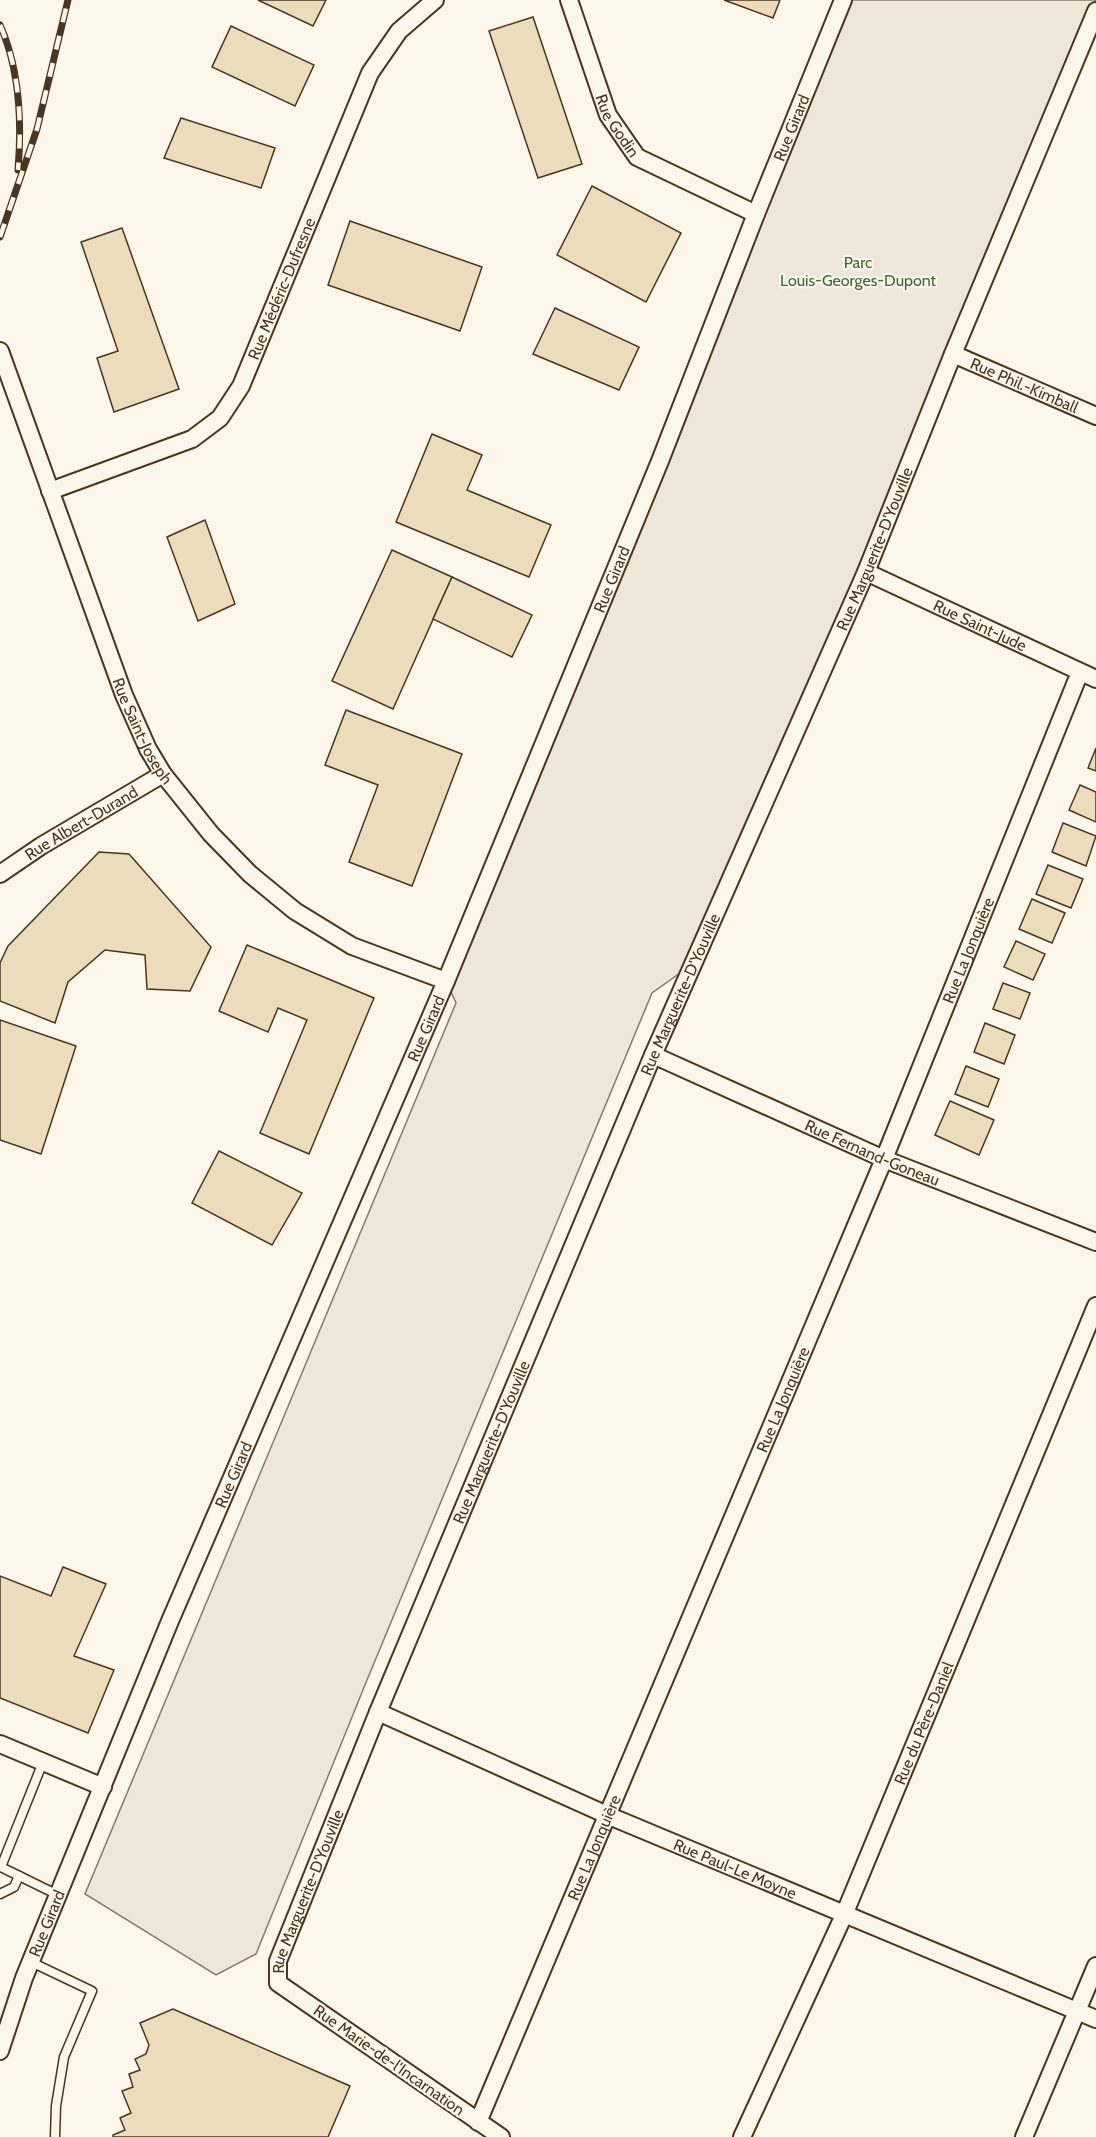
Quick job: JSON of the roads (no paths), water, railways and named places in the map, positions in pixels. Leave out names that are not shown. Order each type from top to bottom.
[{"type":"street","name":"Rue Médéric-Dufresne","points":[[50,491],[192,439],[220,418],[242,386],[370,73],[399,31],[435,0]]},
{"type":"street","name":"Rue Godin","points":[[569,0],[608,115],[636,157],[756,214]]},
{"type":"street","name":"Rue Girard","points":[[0,2051],[31,1962],[174,1611],[446,981],[660,461],[756,214],[843,0]]},
{"type":"street","name":"Rue Marguerite-D'Youville","points":[[278,1983],[278,1961],[378,1712],[652,1055],[866,572],[953,354],[1096,11]]},
{"type":"street","name":"Rue Saint-Joseph","points":[[0,351],[124,695],[147,749],[163,774],[211,834],[250,874],[295,911],[352,946],[446,981]]},
{"type":"street","name":"Rue Phil.-Kimball","points":[[953,354],[1096,416]]},
{"type":"street","name":"Rue Saint-Jude","points":[[866,572],[1096,679]]},
{"type":"street","name":"Rue La Jonquière","points":[[478,2122],[884,1159],[1080,672]]},
{"type":"street","name":"Rue Albert-Durand","points":[[0,874],[40,846],[163,774]]},
{"type":"street","name":"Rue Fernand-Goneau","points":[[652,1055],[884,1159],[1096,1242]]},
{"type":"street","name":"Rue du Père-Daniel","points":[[742,2137],[844,1915],[1096,1306]]},
{"type":"street","name":"Rue Paul-Le Moyne","points":[[378,1712],[607,1815],[1096,2019]]},
{"type":"street","points":[[0,1744],[103,1787]]},
{"type":"street","points":[[1024,2137],[1096,1966]]},
{"type":"street","name":"Rue Marie-de-l'Incarnation","points":[[278,1983],[501,2137]]},
{"type":"lane","points":[[43,1762],[1,1867],[58,1895]]},
{"type":"lane","points":[[0,1894],[14,1887],[18,1876]]},
{"type":"lane","points":[[31,1962],[92,1991],[64,2057],[56,2106],[54,2137]]},
{"type":"railway","points":[[0,237],[37,129],[68,0]]},
{"type":"railway","points":[[0,25],[16,78],[20,133],[18,170]]},
{"type":"park label","name":"Parc Louis-Georges-Dupont","points":[[858,271]]}]
